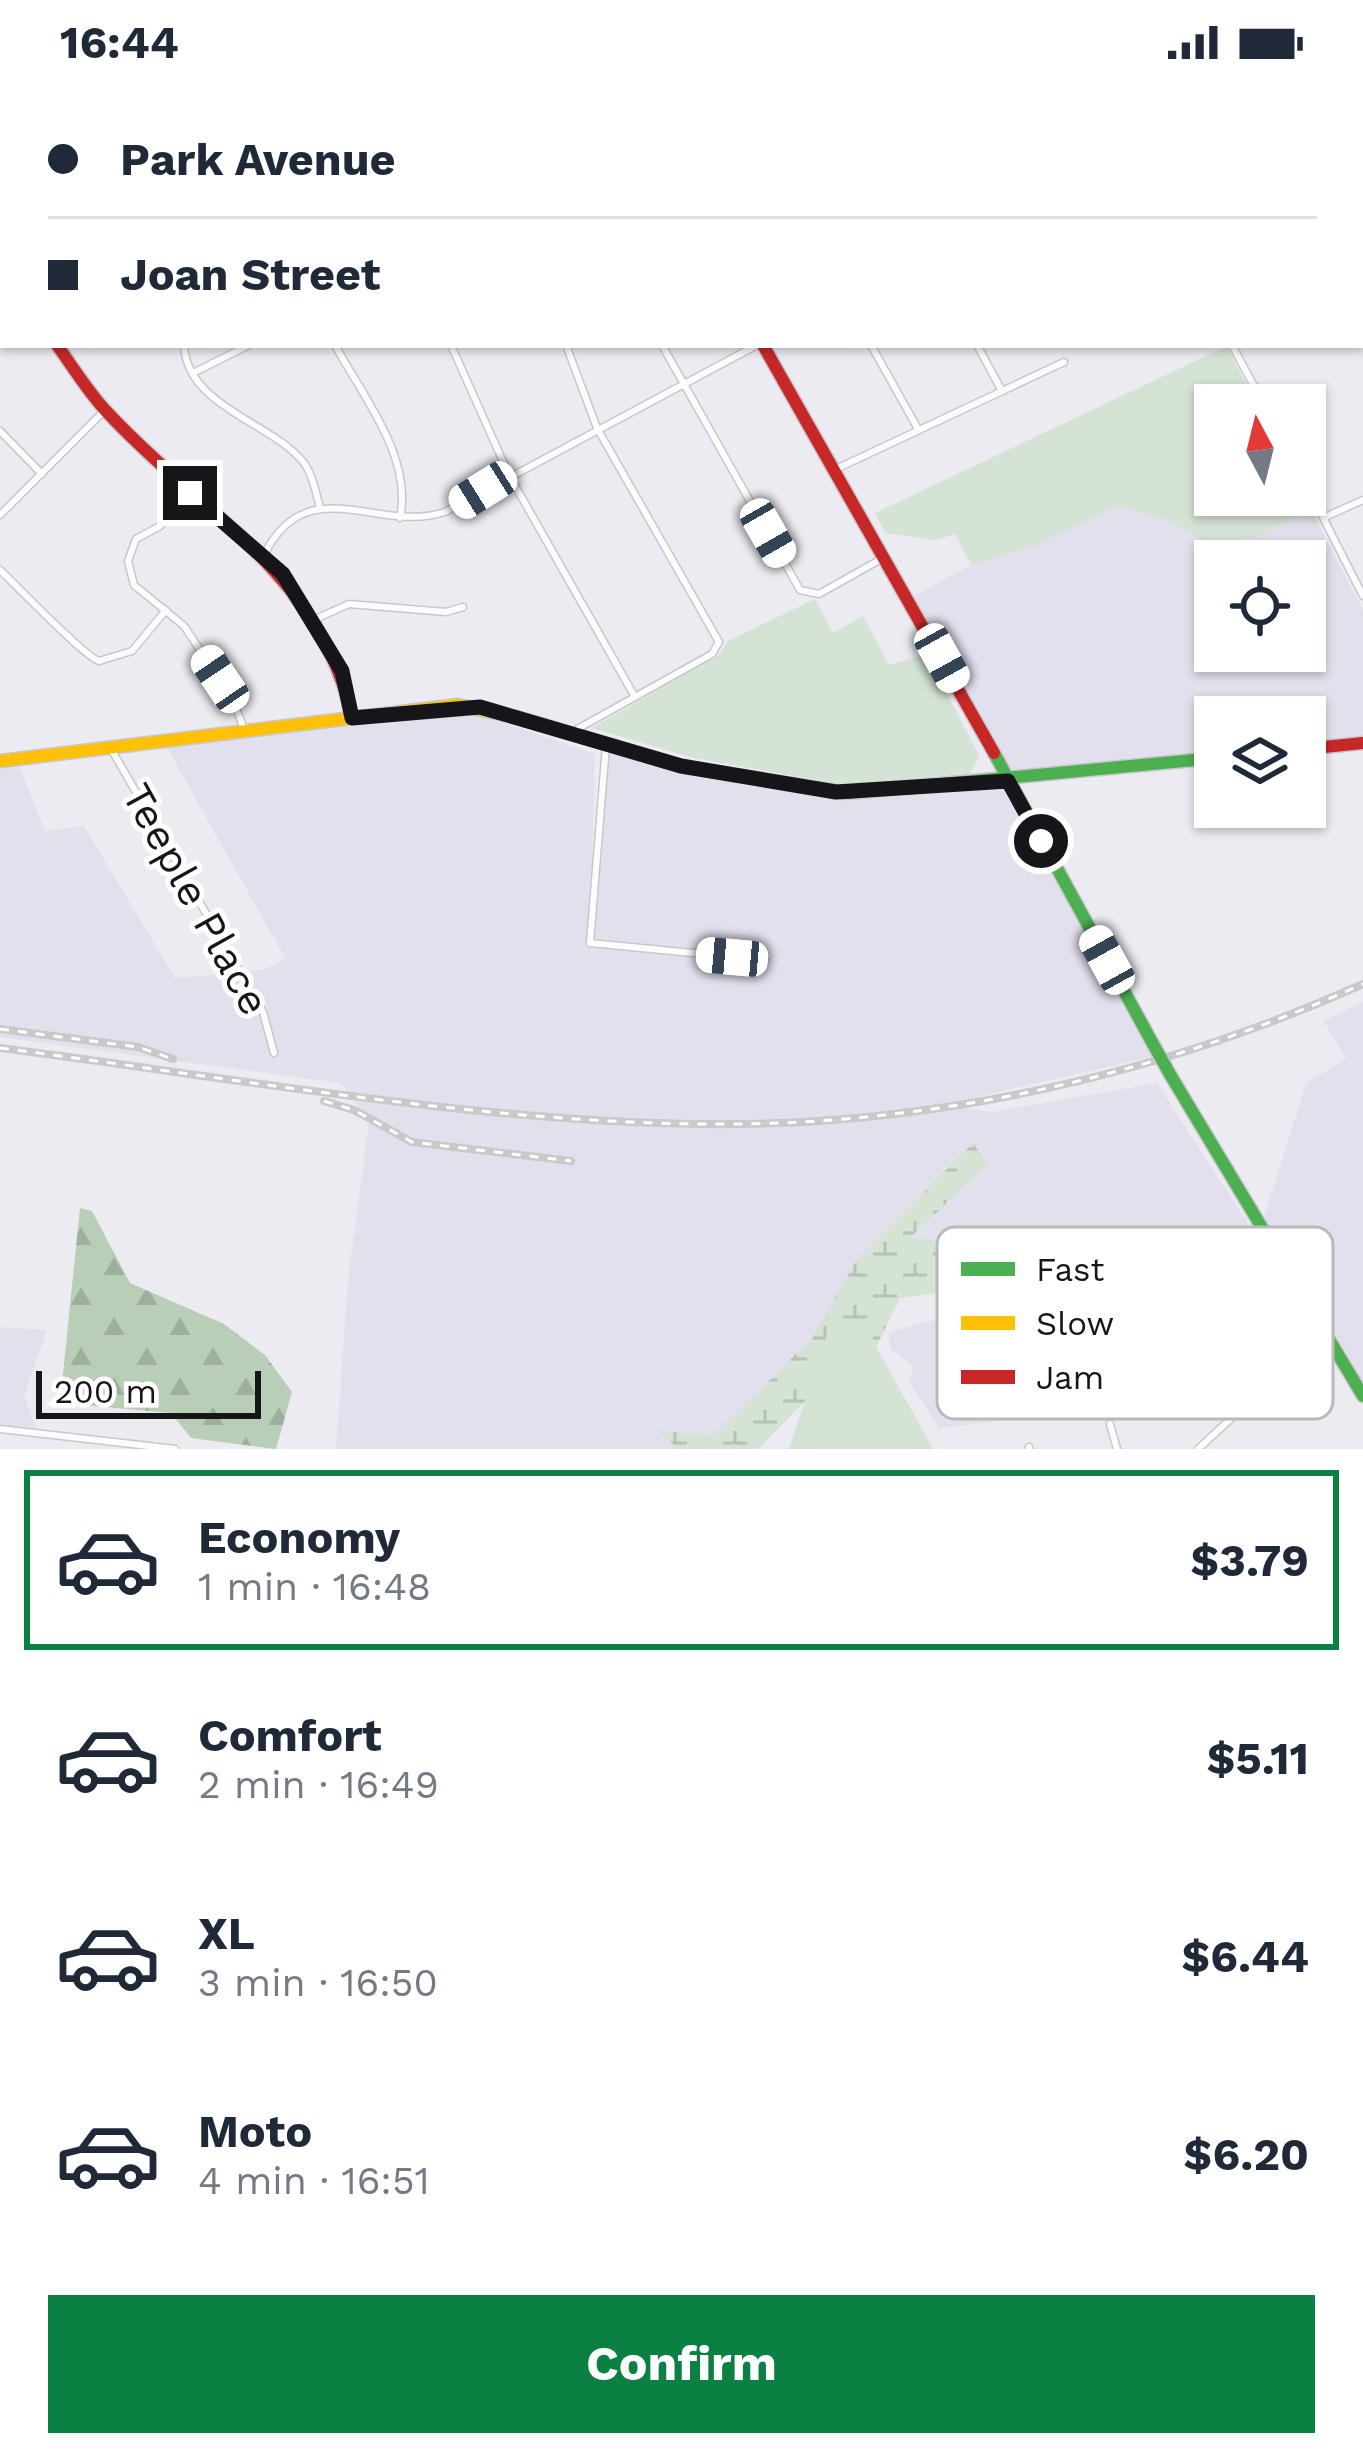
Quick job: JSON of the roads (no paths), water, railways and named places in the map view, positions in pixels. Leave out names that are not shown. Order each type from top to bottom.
[{"type":"street","points":[[59,348],[105,410],[190,493],[265,554],[342,671],[352,718]]},
{"type":"street","points":[[185,348],[194,374],[245,423],[280,440],[303,462],[320,508]]},
{"type":"street","points":[[194,374],[243,348]]},
{"type":"street","points":[[338,348],[397,460],[404,487],[400,518]]},
{"type":"street","points":[[452,348],[508,475],[635,697]]},
{"type":"street","points":[[567,348],[597,428],[716,631],[719,645],[712,654],[568,734]]},
{"type":"street","points":[[664,348],[806,595],[819,594],[884,558]]},
{"type":"street","points":[[265,554],[290,522],[320,508],[343,507],[400,518],[445,512],[754,348]]},
{"type":"street","points":[[762,348],[884,558],[1171,1076],[1261,1227]]},
{"type":"street","points":[[873,348],[918,429]]},
{"type":"street","points":[[978,348],[1002,391]]},
{"type":"street","points":[[1234,348],[1253,384]]},
{"type":"street","points":[[834,470],[1064,362]]},
{"type":"street","points":[[0,515],[105,410]]},
{"type":"street","points":[[0,431],[42,474]]},
{"type":"street","points":[[190,493],[160,526],[136,539],[130,553],[134,585],[166,610],[220,679],[245,731]]},
{"type":"street","points":[[1363,500],[1324,517],[1363,596]]},
{"type":"street","points":[[0,570],[56,620],[81,654],[99,662],[132,651],[166,610]]},
{"type":"street","points":[[310,621],[349,604],[446,612],[463,608]]},
{"type":"street","points":[[0,761],[470,706],[702,771],[836,792],[1008,781],[1194,760]]},
{"type":"street","points":[[1326,747],[1363,743]]},
{"type":"street","points":[[606,745],[590,943],[765,960]]},
{"type":"street","name":"Teeple Place","points":[[110,748],[263,1012],[274,1053]]},
{"type":"street","points":[[1333,1348],[1363,1396]]},
{"type":"street","points":[[1198,1449],[1231,1419]]},
{"type":"street","points":[[1110,1424],[1118,1449]]},
{"type":"street","points":[[0,1429],[175,1449]]},
{"type":"railway","points":[[0,1048],[440,1107],[616,1121],[788,1123],[957,1105],[1123,1070],[1285,1017],[1363,984]]},
{"type":"railway","points":[[0,1029],[138,1047],[173,1059]]},
{"type":"railway","points":[[324,1101],[354,1110],[412,1142],[571,1161]]}]
